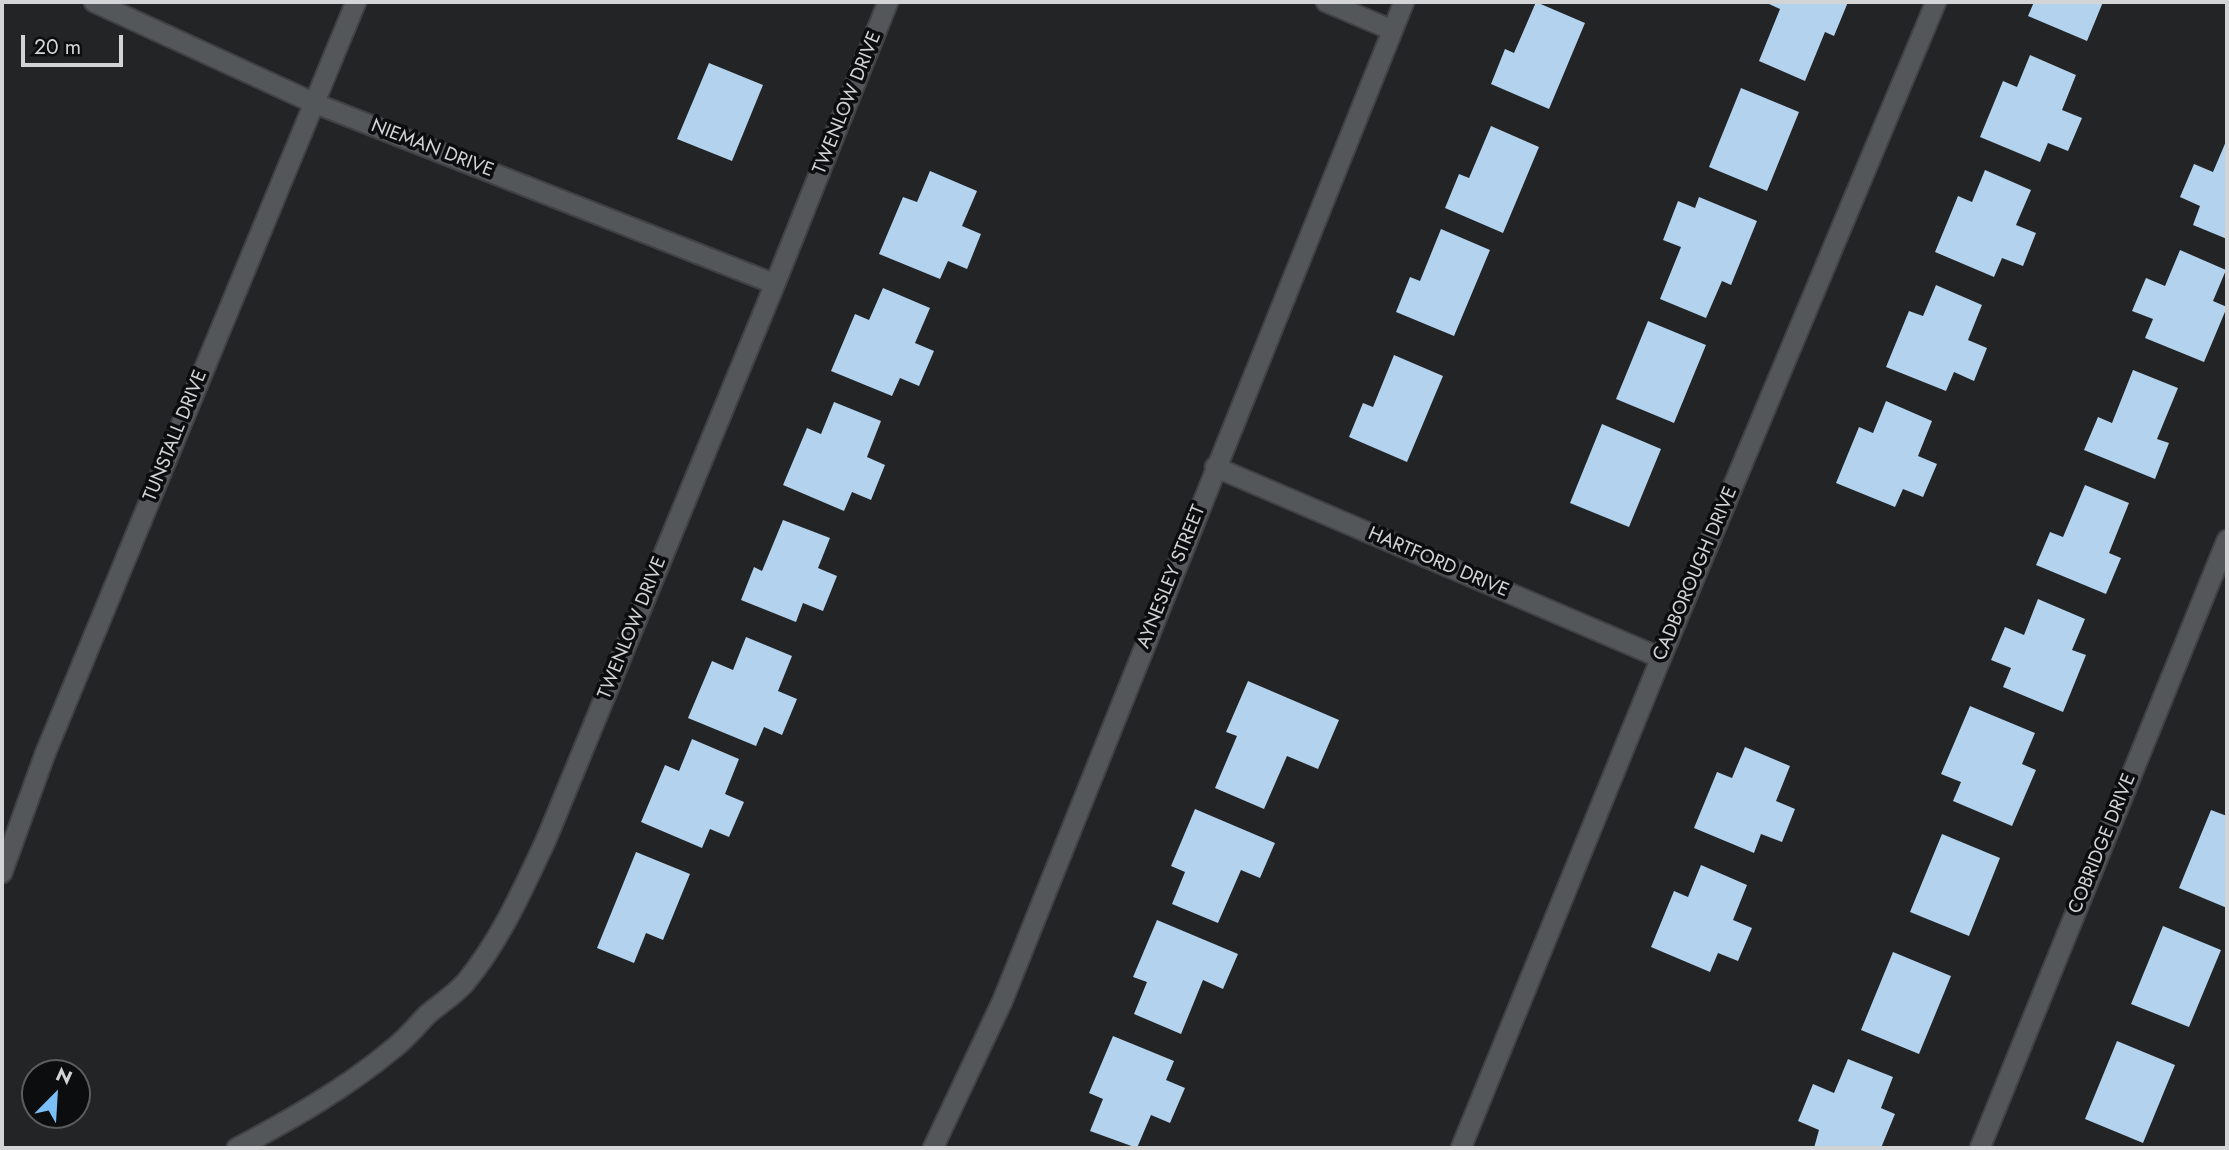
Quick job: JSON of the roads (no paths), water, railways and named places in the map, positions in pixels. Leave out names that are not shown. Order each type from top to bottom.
[{"type":"street","name":"NIEMAN DRIVE","points":[[94,2],[314,103],[775,284]]},
{"type":"street","name":"TUNSTALL DRIVE","points":[[2,873],[45,754],[356,2]]},
{"type":"street","name":"TWENLOW DRIVE","points":[[237,1148],[334,1093],[396,1047],[464,984],[493,943],[522,892],[546,840],[775,284],[888,2]]},
{"type":"street","points":[[1326,2],[1392,30]]},
{"type":"street","name":"AYNESLEY STREET","points":[[933,1148],[1002,1002],[1404,2]]},
{"type":"street","name":"CADBOROUGH DRIVE","points":[[1461,1148],[1661,658],[1936,2]]},
{"type":"street","name":"HARTFORD DRIVE","points":[[1215,467],[1661,658]]},
{"type":"street","name":"COBRIDGE DRIVE","points":[[1980,1148],[2227,540]]}]
